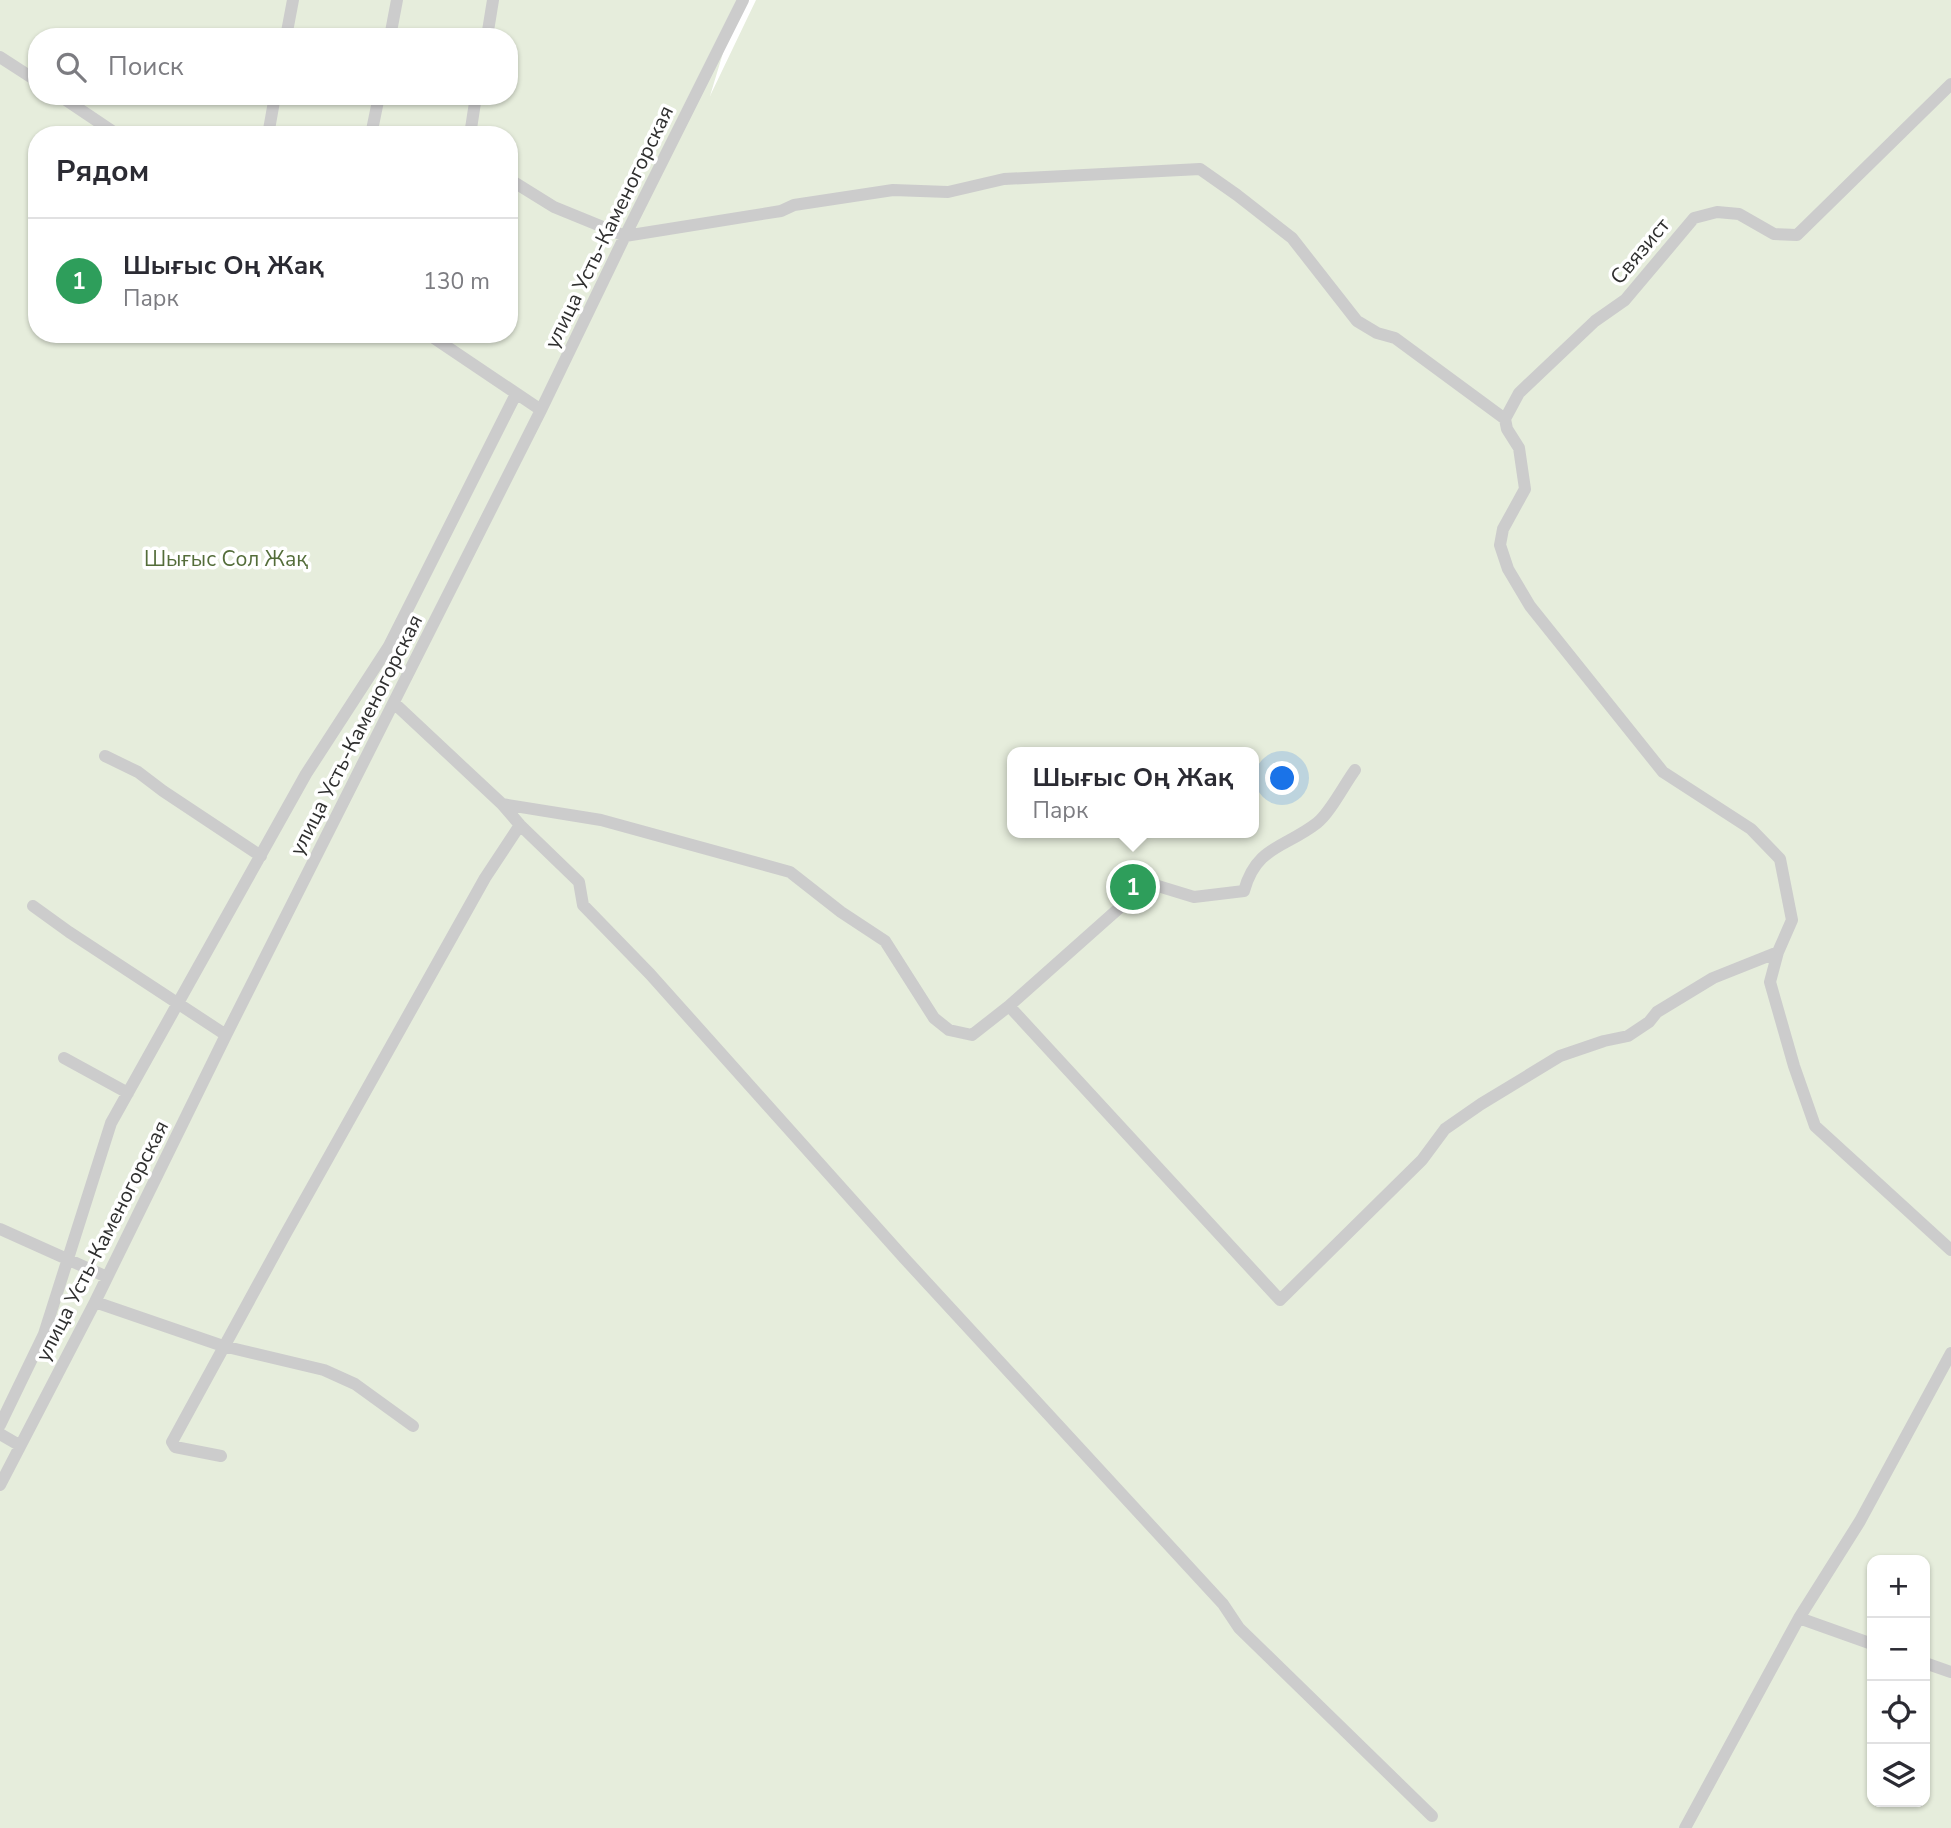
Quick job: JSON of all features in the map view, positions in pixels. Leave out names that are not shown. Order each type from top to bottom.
[{"type":"street","points":[[288,28],[293,0]]},
{"type":"street","points":[[392,28],[397,0]]},
{"type":"street","points":[[488,28],[493,0]]},
{"type":"street","name":"улица Усть-Каменогорская","points":[[0,1485],[95,1302],[743,0]]},
{"type":"street","points":[[0,57],[28,75]]},
{"type":"street","name":"Связист","points":[[1505,419],[1519,393],[1595,321],[1625,300],[1694,218],[1717,212],[1739,214],[1774,234],[1797,235],[1951,84]]},
{"type":"street","points":[[73,105],[105,126]]},
{"type":"street","points":[[270,126],[273,105]]},
{"type":"street","points":[[374,126],[377,105]]},
{"type":"street","points":[[472,126],[475,105]]},
{"type":"street","points":[[518,184],[554,207],[625,236],[893,190],[948,192],[1004,179],[1200,169],[1230,190],[1292,238],[1357,321],[1377,333],[1395,338],[1505,419],[1507,429],[1519,448],[1525,489],[1503,529],[1500,545],[1508,569],[1530,606],[1663,772],[1751,830],[1780,859],[1792,920],[1778,952],[1770,982],[1815,1126],[1951,1250]]},
{"type":"street","points":[[441,343],[541,410]]},
{"type":"street","points":[[0,1425],[44,1334],[111,1123],[306,774],[389,646],[516,394]]},
{"type":"street","points":[[394,703],[579,881],[583,905],[650,974],[905,1259],[1214,1594],[1239,1628],[1432,1816]]},
{"type":"street","points":[[105,756],[138,772],[261,856]]},
{"type":"street","points":[[502,804],[601,820],[790,872],[841,912],[886,941],[934,1018],[949,1030],[972,1035],[1009,1006],[1135,894],[1158,886],[1194,897],[1244,891],[1249,874],[1268,851],[1319,822],[1354,770]]},
{"type":"street","points":[[221,1456],[175,1447],[172,1442],[485,878],[520,825]]},
{"type":"street","points":[[33,906],[226,1035]]},
{"type":"street","points":[[1009,1006],[1280,1300],[1422,1160],[1445,1129],[1472,1110],[1560,1056],[1605,1041],[1628,1037],[1649,1022],[1657,1012],[1713,978],[1778,952]]},
{"type":"street","points":[[64,1058],[128,1093]]},
{"type":"street","points":[[0,1229],[107,1277]]},
{"type":"street","points":[[95,1302],[223,1346],[324,1370],[355,1384],[413,1426]]},
{"type":"street","points":[[1685,1828],[1799,1618],[1860,1521],[1951,1353]]},
{"type":"street","points":[[0,1434],[19,1445]]},
{"type":"street","points":[[1799,1618],[1867,1642]]},
{"type":"street","points":[[1930,1665],[1951,1672]]},
{"type":"green space","name":"Шығыс Сол Жақ","points":[[0,0],[739,0],[710,96],[756,0],[1951,0],[1951,1828],[0,1828]]},
{"type":"place","name":"Шығыс Оң Жақ","points":[[1133,887]]}]
